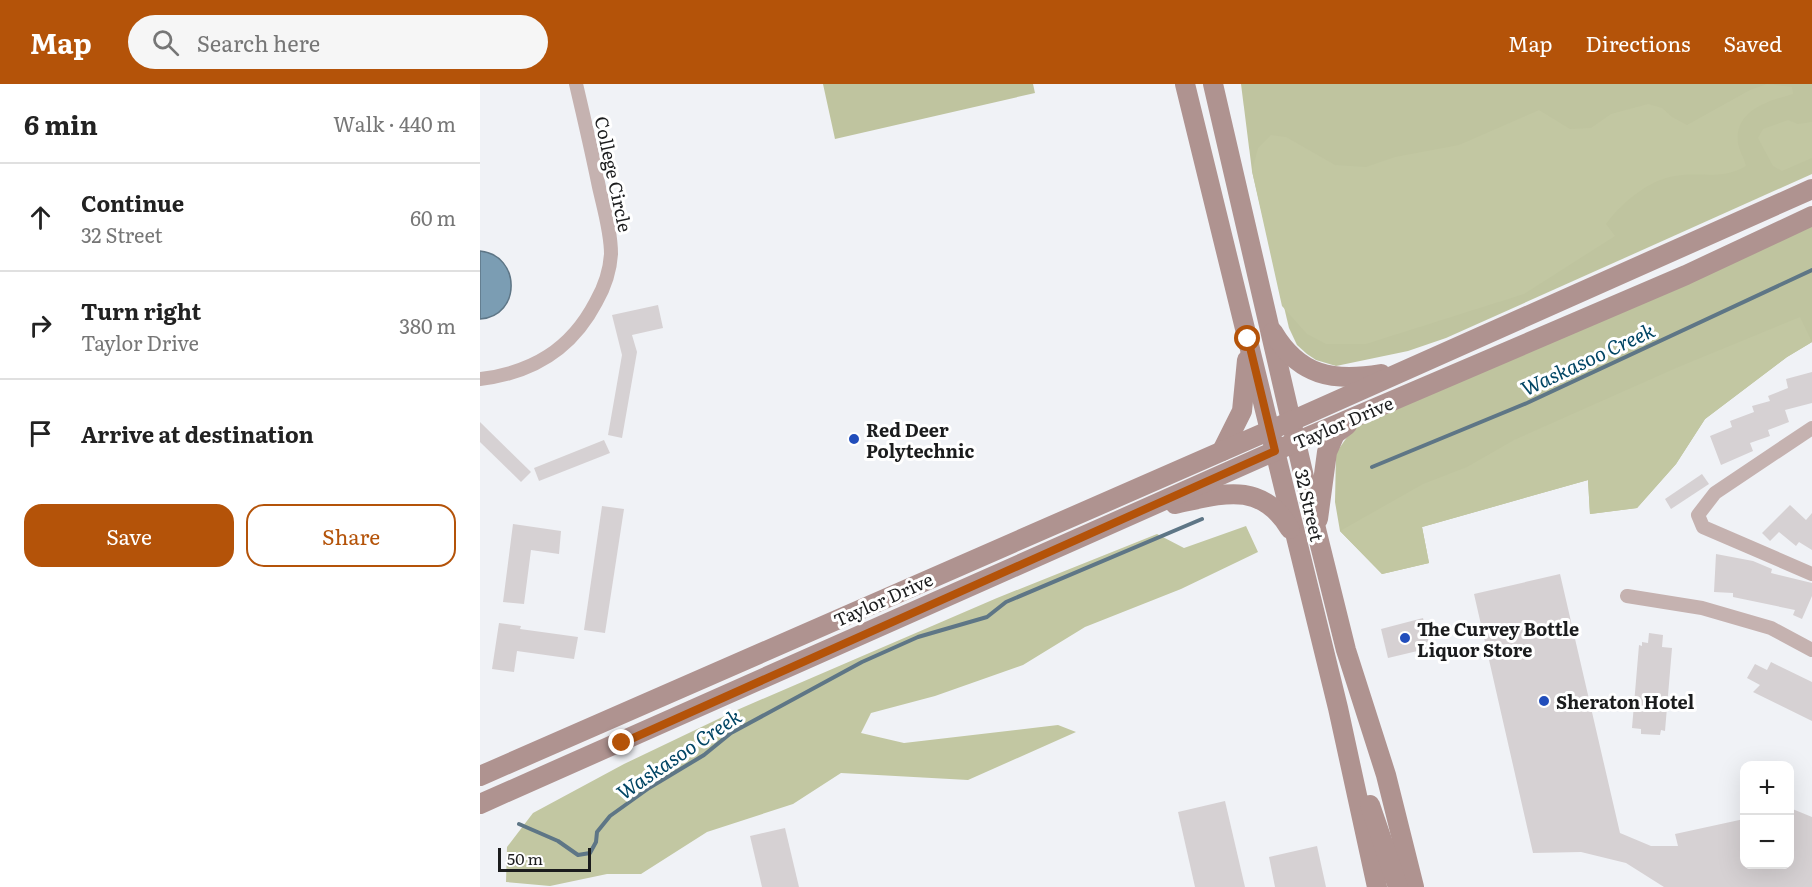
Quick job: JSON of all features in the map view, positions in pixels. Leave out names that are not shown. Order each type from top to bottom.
[{"type":"main road","name":"32 Street","points":[[1185,84],[1338,708],[1377,887]]},
{"type":"main road","name":"32 Street","points":[[1213,84],[1266,321],[1346,650],[1386,775],[1414,887]]},
{"type":"main road","name":"Taylor Drive","points":[[480,776],[1270,430],[1812,189]]},
{"type":"main road","name":"Taylor Drive","points":[[480,804],[622,743],[1275,451],[1686,275],[1812,216]]},
{"type":"main road","points":[[1266,321],[1293,360],[1319,374],[1360,377],[1404,369]]},
{"type":"main road","points":[[1222,451],[1235,427],[1244,402],[1248,339]]},
{"type":"main road","points":[[1317,533],[1330,442],[1335,434],[1365,412]]},
{"type":"main road","points":[[1137,512],[1218,495],[1256,496],[1277,510],[1296,539]]},
{"type":"main road","points":[[1338,708],[1398,887]]},
{"type":"street","name":"College Circle","points":[[480,379],[524,370],[558,352],[574,337],[590,314],[607,276],[611,255],[607,218],[576,84]]},
{"type":"street","points":[[1812,428],[1715,493],[1698,515],[1703,527],[1812,574]]},
{"type":"street","points":[[1627,596],[1702,609],[1771,628],[1812,651]]},
{"type":"green space","points":[[823,84],[1033,84],[1035,93],[835,139]]},
{"type":"green space","points":[[1241,84],[1812,84],[1812,174],[1446,338],[1408,351],[1336,366],[1316,360],[1307,354],[1297,345],[1289,328],[1252,171]]},
{"type":"green space","points":[[1767,84],[1792,87],[1793,94],[1764,104],[1747,115],[1742,122],[1738,132],[1738,143],[1746,166],[1730,173],[1682,175],[1649,185],[1621,207],[1606,224],[1615,236],[1524,294],[1366,344],[1326,344],[1307,334],[1282,306],[1252,171],[1258,148],[1271,135],[1286,137],[1335,165],[1366,167],[1395,157],[1459,145],[1539,110],[1570,129],[1591,128],[1611,114],[1648,104],[1662,108],[1672,117],[1687,125],[1750,90]]},
{"type":"green space","points":[[1788,120],[1798,124],[1812,122],[1812,158],[1782,171],[1773,166],[1758,138],[1763,129]]},
{"type":"green space","points":[[1812,223],[1812,342],[1787,357],[1705,419],[1676,464],[1637,508],[1590,514],[1588,480],[1422,527],[1429,563],[1382,574],[1340,531],[1335,502],[1336,453],[1354,427]]},
{"type":"green space","points":[[1800,317],[1812,342],[1787,357],[1705,419],[1676,464],[1637,508],[1590,514],[1588,480],[1422,527],[1429,563],[1382,574],[1340,531],[1423,484],[1467,467],[1514,440],[1676,368]]},
{"type":"green space","points":[[1246,526],[1258,552],[1181,589],[1085,627],[1023,665],[935,696],[871,713],[861,733],[904,743],[1058,725],[1076,732],[968,780],[841,773],[793,804],[707,832],[641,874],[607,874],[550,886],[506,882],[507,847],[533,813],[624,764],[737,710],[997,598],[1157,534],[1184,548]]},
{"type":"water","points":[[480,251],[493,255],[503,263],[509,273],[511,285],[509,297],[503,308],[494,315],[480,319]]},
{"type":"building","points":[[658,305],[663,328],[632,335],[637,352],[622,438],[608,435],[622,355],[612,315]]},
{"type":"building","points":[[1812,372],[1812,403],[1785,410],[1789,422],[1768,430],[1770,436],[1750,443],[1753,451],[1721,465],[1710,436],[1732,427],[1730,421],[1754,412],[1752,406],[1770,401],[1768,396],[1788,388],[1786,379]]},
{"type":"building","points":[[480,422],[531,472],[521,482],[480,442]]},
{"type":"building","points":[[604,440],[610,453],[539,481],[534,468]]},
{"type":"building","points":[[1702,474],[1709,484],[1671,509],[1665,499]]},
{"type":"building","points":[[1790,505],[1806,520],[1812,513],[1812,550],[1799,542],[1796,546],[1779,532],[1770,541],[1762,533]]},
{"type":"building","points":[[602,506],[624,509],[605,633],[584,630]]},
{"type":"building","points":[[513,524],[561,531],[559,554],[531,550],[524,604],[503,602]]},
{"type":"building","points":[[1716,554],[1753,561],[1772,569],[1771,573],[1812,583],[1812,596],[1802,619],[1793,615],[1795,610],[1733,597],[1733,593],[1714,592]]},
{"type":"building","name":"Sheraton Hotel","points":[[1560,574],[1620,833],[1651,846],[1678,846],[1675,834],[1740,820],[1740,869],[1794,869],[1794,810],[1812,817],[1812,887],[1664,887],[1626,863],[1581,852],[1533,853],[1474,594]]},
{"type":"building","name":"The Curvey Bottle Liquor Store","points":[[1423,618],[1430,648],[1388,658],[1381,629]]},
{"type":"building","points":[[499,623],[521,626],[520,629],[578,637],[574,659],[517,651],[514,672],[492,669]]},
{"type":"building","points":[[1649,633],[1663,635],[1662,647],[1672,648],[1665,731],[1661,730],[1660,735],[1641,734],[1641,729],[1632,728],[1639,645],[1642,646],[1642,642],[1648,643]]},
{"type":"building","points":[[1771,662],[1812,682],[1812,721],[1753,692],[1760,685],[1747,678],[1755,664],[1767,670]]},
{"type":"building","points":[[1225,801],[1245,887],[1195,887],[1178,812]]},
{"type":"building","points":[[785,828],[799,887],[762,887],[750,836]]},
{"type":"building","points":[[1317,846],[1326,887],[1275,887],[1269,857]]},
{"type":"waterway","name":"Waskasoo Creek","points":[[1372,467],[1527,403],[1812,270]]},
{"type":"waterway","name":"Waskasoo Creek","points":[[519,824],[558,841],[578,855],[590,853],[596,842],[597,832],[610,816],[649,788],[704,755],[731,733],[862,662],[918,637],[987,617],[1006,602],[1202,519]]},
{"type":"place","name":"Red Deer Polytechnic","points":[[854,439]]},
{"type":"place","name":"The Curvey Bottle Liquor Store","points":[[1405,638]]},
{"type":"place","name":"Sheraton Hotel","points":[[1544,701]]},
{"type":"route","points":[[622,743],[1275,451],[1248,339]]}]
